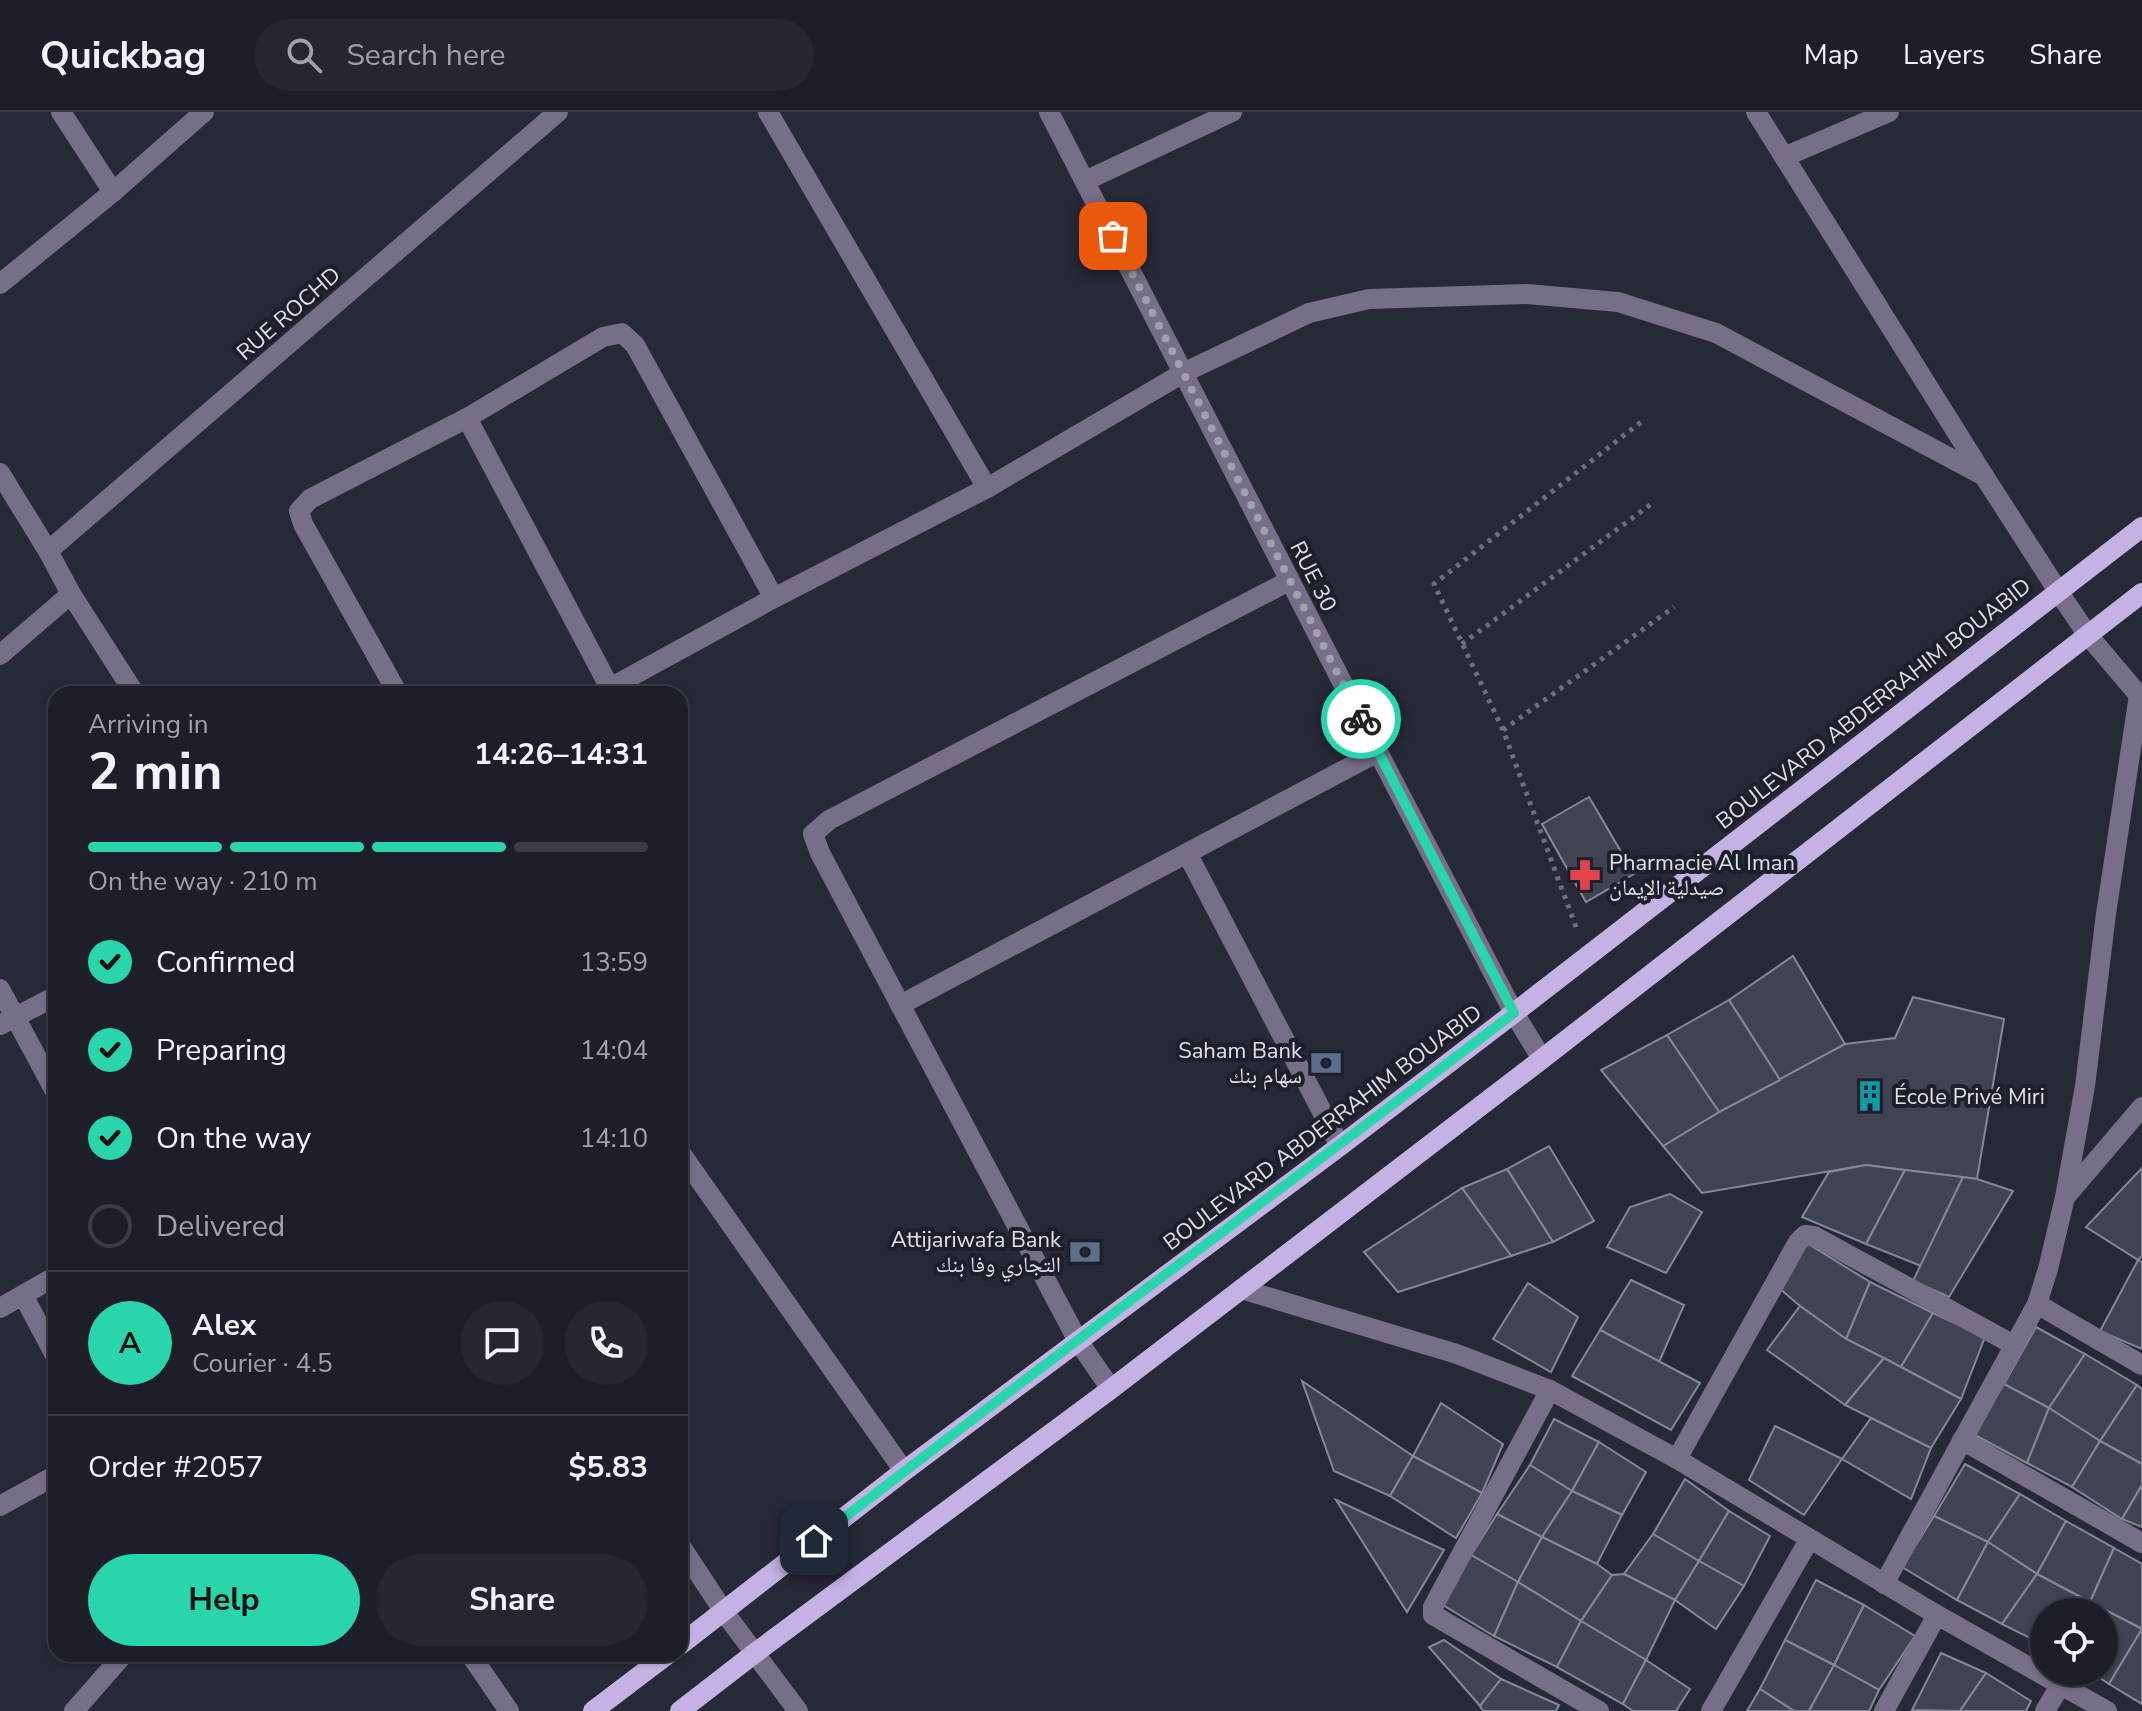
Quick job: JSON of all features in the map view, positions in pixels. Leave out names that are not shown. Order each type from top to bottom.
[{"type":"main road","name":"BOULEVARD ABDERRAHIM BOUABID","points":[[688,1639],[904,1471],[1514,1013],[2142,527]]},
{"type":"main road","points":[[680,1711],[1111,1389],[2142,593]]},
{"type":"main road","points":[[593,1711],[657,1662]]},
{"type":"street","points":[[61,112],[113,192]]},
{"type":"street","points":[[0,284],[113,192],[204,112]]},
{"type":"street","name":"RUE ROCHD","points":[[48,551],[558,112]]},
{"type":"street","points":[[768,112],[987,488]]},
{"type":"street","name":"RUE 30","points":[[1049,112],[1378,752],[1514,1013],[1542,1059]]},
{"type":"street","points":[[1085,181],[1232,112]]},
{"type":"street","points":[[1756,112],[2058,591],[2087,634],[2140,697],[2106,914],[2085,1086],[2048,1269],[2037,1304],[1884,1584]]},
{"type":"street","points":[[1784,157],[1889,112]]},
{"type":"street","points":[[614,686],[774,598],[987,488],[1183,373],[1309,313],[1369,299],[1527,294],[1618,302],[1716,333],[1984,476]]},
{"type":"street","points":[[394,686],[303,524],[299,511],[310,499],[467,418],[603,337],[622,333],[635,345],[774,598]]},
{"type":"street","points":[[467,418],[602,686]]},
{"type":"street","points":[[0,473],[130,686]]},
{"type":"street","points":[[1111,1389],[1078,1341],[820,853],[813,834],[829,820],[1289,581]]},
{"type":"street","points":[[0,655],[71,594]]},
{"type":"street","points":[[900,1005],[1378,752]]},
{"type":"street","points":[[1187,853],[1340,1146]]},
{"type":"street","points":[[0,989],[8,1021],[48,1081]]},
{"type":"street","points":[[8,1021],[48,1000]]},
{"type":"street","points":[[2065,1197],[2142,1107]]},
{"type":"street","points":[[688,1163],[904,1471]]},
{"type":"street","points":[[1677,1459],[1798,1242],[1805,1235],[1814,1236],[2014,1345]]},
{"type":"street","points":[[0,1308],[48,1281]]},
{"type":"street","points":[[1241,1289],[1457,1354],[1550,1390],[1677,1459],[2030,1669]]},
{"type":"street","points":[[23,1295],[48,1342]]},
{"type":"street","points":[[2037,1304],[2142,1365]]},
{"type":"street","points":[[1550,1390],[1433,1607],[1433,1615],[1599,1711]]},
{"type":"street","points":[[1962,1440],[2142,1543]]},
{"type":"street","points":[[0,1506],[48,1479]]},
{"type":"street","points":[[1711,1711],[1809,1540]]},
{"type":"street","points":[[688,1557],[724,1612],[798,1711]]},
{"type":"street","points":[[1884,1711],[1937,1615]]},
{"type":"street","points":[[74,1711],[117,1662]]},
{"type":"street","points":[[475,1662],[509,1711]]},
{"type":"street","points":[[2045,1711],[2060,1686],[2107,1711]]},
{"type":"path","points":[[1586,955],[1503,730],[1434,584],[1641,422]]},
{"type":"path","points":[[1462,644],[1654,502]]},
{"type":"path","points":[[1503,730],[1674,607]]},
{"type":"building","points":[[1589,797],[1634,874],[1586,902],[1542,824]]},
{"type":"building","points":[[1793,956],[1845,1044],[1780,1080],[1729,1000]]},
{"type":"building","name":"École Privé Miri","points":[[1913,997],[2004,1019],[1977,1179],[1866,1165],[1702,1193],[1663,1146],[1845,1044],[1895,1038]]},
{"type":"building","points":[[1729,1000],[1780,1080],[1719,1112],[1667,1035]]},
{"type":"building","points":[[1667,1035],[1719,1112],[1663,1146],[1601,1070]]},
{"type":"building","points":[[1549,1146],[1594,1221],[1553,1242],[1507,1169]]},
{"type":"building","points":[[1866,1165],[1905,1170],[1866,1244],[1802,1217],[1829,1172]]},
{"type":"building","points":[[2142,1168],[2142,1256],[2138,1260],[2086,1227]]},
{"type":"building","points":[[1507,1169],[1553,1242],[1511,1256],[1462,1188]]},
{"type":"building","points":[[1905,1170],[1963,1177],[1921,1266],[1866,1244]]},
{"type":"building","points":[[1963,1177],[2013,1191],[1949,1297],[1913,1281]]},
{"type":"building","points":[[1462,1188],[1511,1256],[1398,1292],[1364,1252]]},
{"type":"building","points":[[1670,1194],[1702,1212],[1666,1273],[1607,1247],[1630,1207]]},
{"type":"building","points":[[1805,1242],[1870,1282],[1846,1339],[1779,1288]]},
{"type":"building","points":[[2138,1260],[2142,1262],[2142,1349],[2100,1331]]},
{"type":"building","points":[[1631,1280],[1684,1305],[1659,1362],[1600,1330]]},
{"type":"building","points":[[1870,1282],[1933,1313],[1901,1367],[1846,1339]]},
{"type":"building","points":[[1528,1283],[1578,1317],[1551,1372],[1493,1339]]},
{"type":"building","points":[[1800,1306],[1846,1339],[1884,1358],[1845,1405],[1767,1350]]},
{"type":"building","points":[[1933,1313],[1985,1337],[1961,1399],[1901,1367]]},
{"type":"building","points":[[2036,1327],[2085,1354],[2049,1408],[2004,1384]]},
{"type":"building","points":[[1600,1330],[1700,1383],[1671,1430],[1572,1376]]},
{"type":"building","points":[[2085,1354],[2137,1385],[2100,1441],[2049,1408]]},
{"type":"building","points":[[1884,1358],[1961,1399],[1931,1448],[1845,1405]]},
{"type":"building","points":[[1302,1381],[1413,1456],[1390,1496],[1334,1471]]},
{"type":"building","points":[[2004,1384],[2049,1408],[2027,1463],[1973,1434]]},
{"type":"building","points":[[2137,1385],[2142,1389],[2142,1464],[2100,1441]]},
{"type":"building","points":[[1441,1403],[1503,1444],[1482,1493],[1413,1456]]},
{"type":"building","points":[[2049,1408],[2100,1441],[2072,1487],[2027,1463]]},
{"type":"building","points":[[1871,1418],[1931,1448],[1911,1499],[1842,1459]]},
{"type":"building","points":[[1554,1419],[1599,1442],[1572,1491],[1530,1465]]},
{"type":"building","points":[[1775,1426],[1842,1459],[1804,1515],[1749,1480]]},
{"type":"building","points":[[2100,1441],[2142,1464],[2142,1485],[2122,1519],[2072,1487]]},
{"type":"building","points":[[1599,1442],[1646,1472],[1622,1515],[1572,1491]]},
{"type":"building","points":[[1413,1456],[1482,1493],[1456,1538],[1390,1496]]},
{"type":"building","points":[[1965,1464],[2020,1494],[1988,1542],[1934,1516]]},
{"type":"building","points":[[1530,1465],[1572,1491],[1542,1537],[1497,1514]]},
{"type":"building","points":[[1685,1479],[1729,1511],[1699,1561],[1653,1534]]},
{"type":"building","points":[[2142,1485],[2142,1527],[2122,1519]]},
{"type":"building","points":[[1572,1491],[1622,1515],[1597,1564],[1542,1537]]},
{"type":"building","points":[[2020,1494],[2066,1521],[2037,1574],[1988,1542]]},
{"type":"building","points":[[1336,1500],[1444,1550],[1407,1612]]},
{"type":"building","points":[[1729,1511],[1770,1536],[1744,1586],[1699,1561]]},
{"type":"building","points":[[1497,1514],[1542,1537],[1518,1582],[1471,1555]]},
{"type":"building","points":[[1934,1516],[1988,1542],[1957,1600],[1902,1567]]},
{"type":"building","points":[[2066,1521],[2114,1548],[2092,1598],[2082,1598],[2037,1574]]},
{"type":"building","points":[[1653,1534],[1699,1561],[1675,1600],[1624,1574]]},
{"type":"building","points":[[1542,1537],[1597,1564],[1612,1575],[1581,1621],[1518,1582]]},
{"type":"building","points":[[1988,1542],[2037,1574],[2002,1624],[1957,1600]]},
{"type":"building","points":[[2114,1548],[2142,1564],[2142,1629],[2118,1617],[2118,1598],[2092,1598]]},
{"type":"building","points":[[1471,1555],[1518,1582],[1494,1636],[1438,1602]]},
{"type":"building","points":[[1699,1561],[1744,1586],[1716,1629],[1675,1600]]},
{"type":"building","points":[[1624,1574],[1675,1600],[1646,1660],[1581,1621],[1612,1575]]},
{"type":"building","points":[[2037,1574],[2082,1598],[2030,1598],[2030,1638],[2002,1624]]},
{"type":"building","points":[[1816,1580],[1864,1605],[1834,1665],[1785,1640]]},
{"type":"building","points":[[1518,1582],[1581,1621],[1557,1667],[1494,1636]]},
{"type":"building","points":[[1864,1605],[1915,1636],[1879,1690],[1834,1665]]},
{"type":"building","points":[[2118,1617],[2142,1629],[2118,1669]]},
{"type":"building","points":[[1581,1621],[1646,1660],[1623,1704],[1557,1667]]},
{"type":"building","points":[[2142,1629],[2142,1704],[2112,1686],[2118,1686],[2118,1669]]},
{"type":"building","points":[[1444,1640],[1501,1679],[1480,1706],[1429,1647]]},
{"type":"building","points":[[1785,1640],[1834,1665],[1809,1711],[1794,1711],[1760,1689]]},
{"type":"building","points":[[1941,1653],[1986,1673],[1960,1711],[1912,1710]]},
{"type":"building","points":[[1646,1660],[1690,1689],[1676,1711],[1633,1711],[1623,1704]]},
{"type":"building","points":[[1834,1665],[1879,1690],[1869,1711],[1809,1711]]},
{"type":"building","points":[[1986,1673],[2031,1701],[2026,1711],[1960,1711]]},
{"type":"building","points":[[1501,1679],[1559,1705],[1556,1711],[1483,1711],[1480,1706]]},
{"type":"building","points":[[1760,1689],[1794,1711],[1747,1711]]},
{"type":"way so far","points":[[1113,236],[1361,719]]},
{"type":"place","name":"Pharmacie Al Iman صيدلية الإيمان","points":[[1585,875]]},
{"type":"place","name":"Saham Bank سهام بنك","points":[[1326,1063]]},
{"type":"place","name":"École Privé Miri","points":[[1870,1096]]},
{"type":"place","name":"Attijariwafa Bank التجاري وفا بنك","points":[[1085,1252]]},
{"type":"route","points":[[814,1541],[1514,1013],[1361,719]]}]
